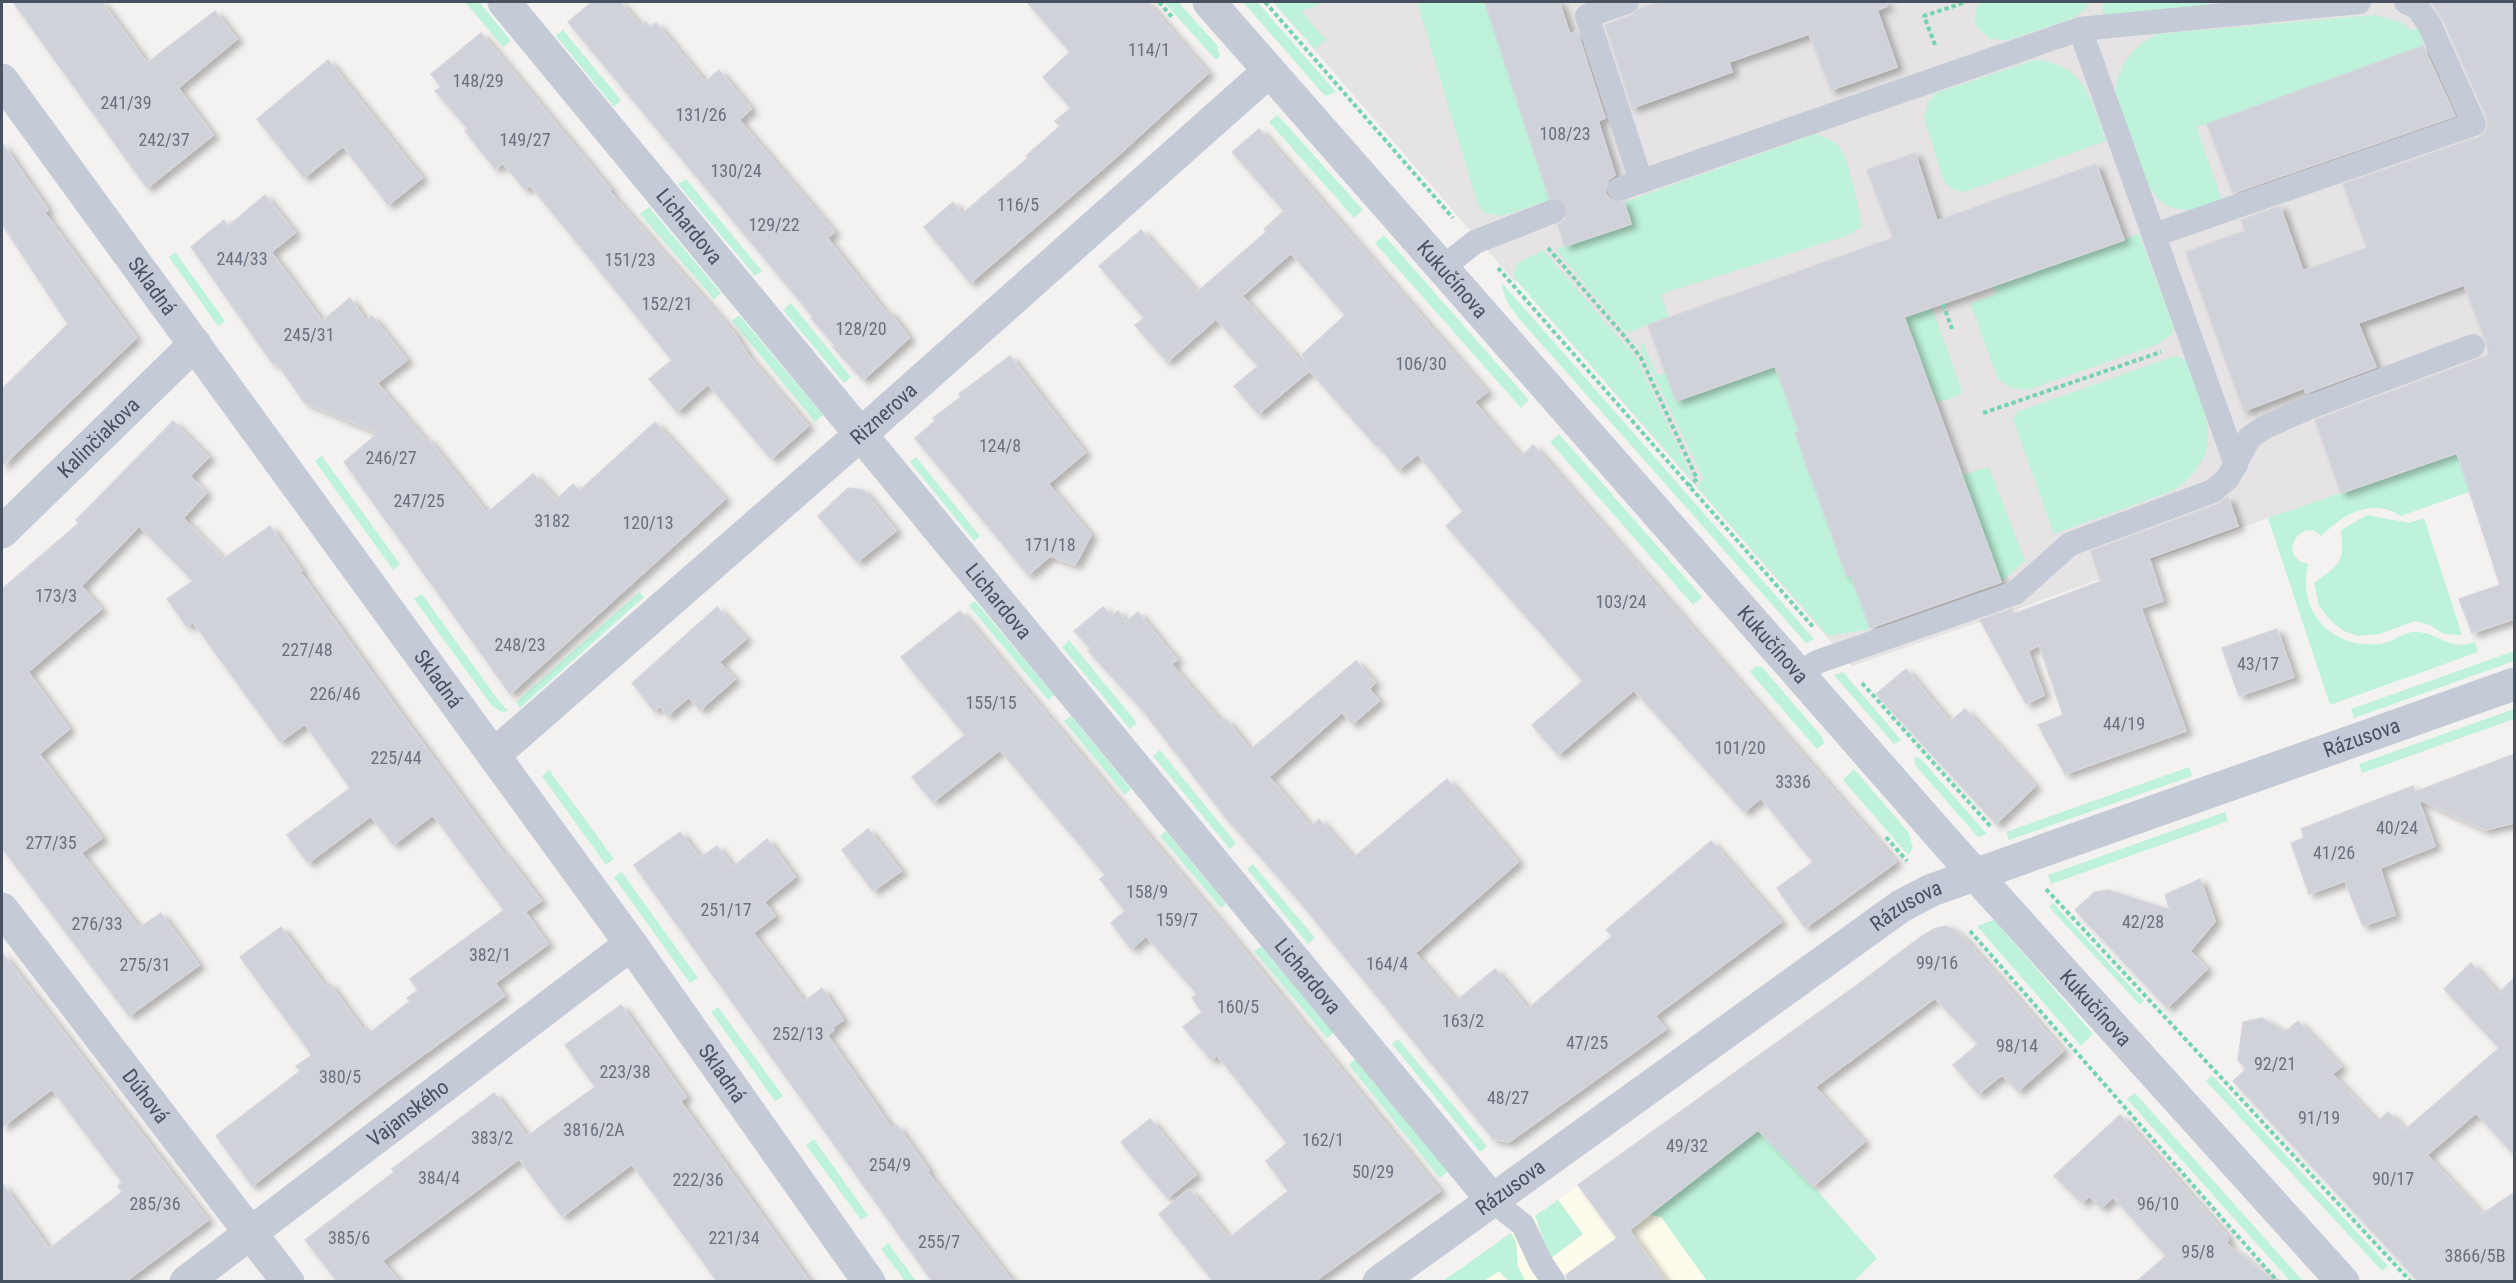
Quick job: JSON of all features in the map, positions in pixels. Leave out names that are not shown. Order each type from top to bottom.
[{"type":"street","name":"Lichardova","points":[[504,2],[1493,1201]]},
{"type":"street","name":"Kukučínova","points":[[1209,2],[1977,876],[2343,1281]]},
{"type":"street","name":"Riznerova","points":[[494,755],[861,434],[1269,71]]},
{"type":"street","name":"Skladná","points":[[2,80],[631,944],[869,1281]]},
{"type":"street","name":"Kalinčiakova","points":[[2,532],[195,344]]},
{"type":"street","name":"Rázusova","points":[[1379,1281],[1901,906],[1932,890],[1977,876],[2514,684]]},
{"type":"street","name":"Dúhová","points":[[2,909],[288,1281]]},
{"type":"street","name":"Vajanského","points":[[186,1281],[631,944]]},
{"type":"lane","points":[[1627,2],[1587,16],[1630,185],[2080,29],[2359,2]]},
{"type":"lane","points":[[2154,235],[2474,124],[2429,24],[2418,8],[2406,2]]},
{"type":"lane","points":[[2080,29],[2236,465]]},
{"type":"lane","points":[[1442,268],[1474,242],[1554,212]]},
{"type":"lane","points":[[1799,674],[1817,662],[2015,593],[2070,544],[2213,491],[2228,478],[2249,438],[2263,428],[2310,407],[2473,346]]},
{"type":"lane","points":[[1493,1201],[1523,1225],[1541,1263],[1554,1281]]},
{"type":"path","points":[[1946,76],[1924,16],[1965,2]]},
{"type":"path","points":[[1526,222],[1641,358],[1697,479],[1689,486]]},
{"type":"path","points":[[1943,304],[1952,329]]},
{"type":"path","points":[[1983,413],[2192,341]]},
{"type":"shaded area","points":[[1273,2],[2506,2],[2514,21],[2514,182],[2489,192],[2514,255],[2514,433],[1852,666],[1517,281],[1513,280]]},
{"type":"shaded area","points":[[1614,1160],[1730,1282],[1443,1282]]},
{"type":"green space","points":[[465,2],[479,2],[511,41],[503,47]]},
{"type":"green space","points":[[1164,2],[1178,2],[1217,45],[1220,56],[1216,60]]},
{"type":"green space","points":[[1243,2],[1257,2],[1336,92],[1325,96]]},
{"type":"green space","points":[[1273,2],[1326,2],[1301,11],[1326,40],[1315,49]]},
{"type":"green space","points":[[1417,2],[1485,2],[1550,200],[1501,216],[1485,213],[1478,205]]},
{"type":"green space","points":[[1986,2],[2089,2],[2087,8],[2073,18],[2009,40],[1990,39],[1978,27],[1975,19],[1976,10],[1979,4]]},
{"type":"green space","points":[[2104,2],[2212,2],[2177,14],[2104,16],[2102,8]]},
{"type":"green space","points":[[2376,15],[2403,23],[2410,31],[2418,28],[2424,43],[2422,47],[2196,126],[2222,201],[2204,207],[2176,209],[2166,205],[2157,197],[2143,173],[2116,99],[2116,88],[2121,69],[2140,45],[2158,34]]},
{"type":"green space","points":[[563,30],[621,100],[614,107],[556,36]]},
{"type":"green space","points":[[2035,60],[2052,63],[2066,69],[2076,77],[2090,99],[2106,141],[1968,191],[1955,191],[1944,182],[1924,117],[1928,103],[1935,93]]},
{"type":"green space","points":[[1277,115],[1363,210],[1354,218],[1269,122]]},
{"type":"green space","points":[[1816,134],[1835,143],[1843,154],[1854,186],[1861,227],[1849,235],[1661,294],[1668,317],[1629,332],[1622,329],[1556,249],[1630,224],[1624,202]]},
{"type":"green space","points":[[686,179],[762,271],[755,276],[678,184]]},
{"type":"green space","points":[[649,207],[721,293],[714,299],[640,214]]},
{"type":"green space","points":[[2139,234],[2174,328],[2171,335],[2156,345],[2027,390],[2011,388],[1998,379],[1970,303],[1996,294],[1993,286]]},
{"type":"green space","points":[[1384,235],[1529,400],[1521,408],[1375,243]]},
{"type":"green space","points":[[1543,250],[1636,358],[1691,479],[1517,281],[1513,274],[1518,263]]},
{"type":"green space","points":[[175,252],[225,321],[218,326],[169,257]]},
{"type":"green space","points":[[1502,283],[1814,639],[1806,643],[1523,323],[1506,300]]},
{"type":"green space","points":[[791,303],[851,377],[844,383],[783,310]]},
{"type":"green space","points":[[1932,308],[1962,391],[1960,395],[1937,403],[1924,370],[1884,384],[1868,330]]},
{"type":"green space","points":[[739,315],[823,415],[815,422],[732,321]]},
{"type":"green space","points":[[1643,343],[1657,375],[1666,373],[1676,401],[1821,349],[1799,431],[1795,434],[1846,576],[1851,575],[1870,629],[1828,636],[1696,486],[1704,479],[1640,348]]},
{"type":"green space","points":[[2175,356],[2186,360],[2200,397],[2208,430],[2207,445],[2202,460],[2192,475],[2175,490],[2054,534],[2013,419],[2019,411]]},
{"type":"green space","points":[[2514,433],[2514,476],[2401,516],[2379,508],[2368,508],[2348,515],[2321,536],[2314,531],[2306,531],[2295,540],[2293,554],[2298,560],[2308,564],[2306,584],[2308,601],[2313,612],[2321,623],[2340,638],[2365,644],[2379,644],[2418,632],[2458,645],[2475,642],[2478,652],[2330,705],[2268,518]]},
{"type":"green space","points":[[1559,434],[1702,597],[1693,605],[1550,442]]},
{"type":"green space","points":[[322,456],[400,564],[393,570],[315,461]]},
{"type":"green space","points":[[916,457],[980,536],[974,541],[910,462]]},
{"type":"green space","points":[[1989,467],[2025,561],[2001,582],[1962,475]]},
{"type":"green space","points":[[2367,515],[2409,523],[2424,518],[2462,635],[2444,634],[2430,625],[2415,621],[2379,634],[2358,636],[2344,631],[2332,622],[2319,606],[2314,583],[2339,562],[2342,550],[2341,530]]},
{"type":"green space","points":[[639,592],[644,597],[520,708],[516,702]]},
{"type":"green space","points":[[422,594],[508,711],[502,712],[492,706],[414,599]]},
{"type":"green space","points":[[975,601],[1054,695],[1048,700],[969,606]]},
{"type":"green space","points":[[1069,640],[1137,723],[1130,729],[1062,647]]},
{"type":"green space","points":[[2514,651],[2514,661],[2354,718],[2351,709]]},
{"type":"green space","points":[[1756,666],[1762,667],[1822,737],[1824,743],[1817,749],[1750,672]]},
{"type":"green space","points":[[1843,672],[1901,740],[1894,744],[1834,675]]},
{"type":"green space","points":[[2514,709],[2514,719],[2362,773],[2359,764]]},
{"type":"green space","points":[[1071,716],[1131,789],[1125,795],[1064,721]]},
{"type":"green space","points":[[1160,750],[1236,843],[1230,849],[1153,756]]},
{"type":"green space","points":[[1918,757],[1987,834],[1978,837],[1915,765],[1914,758]]},
{"type":"green space","points":[[2189,767],[2192,776],[2009,840],[2006,832]]},
{"type":"green space","points":[[1854,769],[1909,833],[1913,848],[1908,855],[1843,780]]},
{"type":"green space","points":[[549,770],[614,859],[606,865],[542,776]]},
{"type":"green space","points":[[2225,812],[2228,821],[2051,884],[2048,875]]},
{"type":"green space","points":[[1166,831],[1226,904],[1221,908],[1160,836]]},
{"type":"green space","points":[[1253,864],[1315,938],[1308,944],[1247,869]]},
{"type":"green space","points":[[622,872],[698,978],[690,983],[614,877]]},
{"type":"green space","points":[[2053,903],[2144,1001],[2140,1005],[2049,907]]},
{"type":"green space","points":[[1994,920],[2093,1034],[2081,1046],[1977,926]]},
{"type":"green space","points":[[1261,946],[1334,1033],[1327,1038],[1254,951]]},
{"type":"green space","points":[[718,1007],[783,1096],[775,1101],[711,1012]]},
{"type":"green space","points":[[1398,1039],[1487,1146],[1480,1152],[1392,1044]]},
{"type":"green space","points":[[1355,1059],[1448,1171],[1440,1178],[1349,1065]]},
{"type":"green space","points":[[2212,1075],[2388,1266],[2382,1271],[2206,1081]]},
{"type":"green space","points":[[2135,1093],[2303,1281],[2290,1281],[2127,1099]]},
{"type":"green space","points":[[1758,1130],[1813,1186],[1877,1258],[1854,1281],[1707,1281],[1661,1217],[1650,1215],[1658,1206]]},
{"type":"green space","points":[[814,1139],[868,1215],[861,1220],[806,1145]]},
{"type":"green space","points":[[1558,1200],[1583,1234],[1550,1259],[1535,1216]]},
{"type":"green space","points":[[1511,1233],[1516,1242],[1518,1266],[1525,1281],[1508,1281],[1499,1271],[1484,1281],[1443,1281]]},
{"type":"green space","points":[[888,1243],[916,1281],[905,1281],[881,1249]]},
{"type":"building","points":[[13,2],[102,2],[147,63],[215,11],[237,39],[178,88],[213,135],[147,188]]},
{"type":"building","points":[[592,2],[620,2],[641,26],[646,22],[651,28],[656,23],[705,82],[719,70],[751,109],[739,120],[834,232],[827,238],[886,313],[889,311],[909,338],[863,380],[833,347],[835,346],[811,318],[813,317],[568,22]]},
{"type":"building","points":[[1027,2],[1147,2],[1208,73],[1114,159],[970,283],[924,227],[953,202],[962,214],[1028,158],[1026,156],[1060,126],[1055,121],[1071,108],[1043,77],[1070,52]]},
{"type":"building","points":[[1485,2],[1559,2],[1570,34],[1577,31],[1605,118],[1598,121],[1615,175],[1608,180],[1605,193],[1610,200],[1624,202],[1631,224],[1565,246],[1558,225],[1565,219],[1567,206],[1562,200],[1549,198]]},
{"type":"building","points":[[1660,2],[1886,2],[1887,6],[1877,10],[1897,67],[1831,90],[1809,34],[1729,62],[1732,72],[1632,108],[1605,25]]},
{"type":"building","points":[[2431,2],[2514,2],[2514,619],[2472,633],[2459,599],[2500,585],[2457,453],[2341,493],[2315,420],[2489,355],[2464,285],[2358,323],[2376,367],[2306,393],[2304,388],[2244,411],[2186,252],[2245,231],[2241,220],[2280,206],[2303,271],[2367,248],[2343,184],[2485,133],[2488,126],[2487,118],[2442,18]]},
{"type":"building","points":[[481,33],[611,190],[609,191],[734,333],[749,357],[808,426],[771,459],[708,384],[677,412],[649,379],[672,360],[530,185],[525,190],[503,163],[495,169],[465,131],[468,129],[435,91],[441,87],[431,74]]},
{"type":"building","points":[[2423,46],[2455,116],[2233,193],[2207,124]]},
{"type":"building","points":[[328,60],[422,178],[388,205],[343,146],[304,178],[257,119]]},
{"type":"building","points":[[1259,129],[1487,392],[1474,402],[1521,457],[1533,445],[1896,862],[1805,928],[1777,888],[1813,862],[1761,798],[1744,812],[1634,690],[1558,755],[1532,725],[1583,681],[1446,526],[1463,511],[1418,454],[1398,470],[1310,371],[1302,355],[1345,315],[1291,253],[1242,296],[1309,371],[1258,414],[1234,386],[1258,366],[1216,319],[1167,362],[1135,325],[1144,318],[1099,266],[1141,230],[1197,292],[1266,232],[1264,229],[1284,211],[1232,152]]},
{"type":"building","points":[[2,143],[48,210],[44,212],[136,338],[2,466],[2,389],[68,324],[2,224]]},
{"type":"building","points":[[1915,153],[1937,221],[2096,164],[2124,240],[1904,317],[2001,582],[1870,628],[1851,575],[1847,577],[1795,433],[1799,431],[1775,366],[1676,401],[1648,325],[1893,238],[1867,170]]},
{"type":"building","points":[[265,195],[295,233],[271,252],[322,321],[350,298],[366,321],[372,316],[407,360],[377,383],[426,441],[428,439],[487,513],[533,474],[556,500],[573,484],[579,491],[655,422],[725,499],[510,694],[344,462],[378,433],[304,402],[276,362],[273,364],[191,247],[224,220],[228,226]]},
{"type":"building","points":[[1010,356],[1085,453],[1048,484],[1091,535],[1075,565],[1050,556],[1028,575],[915,438],[935,421],[933,418],[961,397],[959,394]]},
{"type":"building","points":[[173,421],[209,457],[190,476],[206,493],[183,518],[223,559],[270,526],[401,714],[505,856],[541,901],[525,912],[548,944],[495,983],[504,996],[382,1085],[252,1186],[216,1136],[300,1071],[296,1066],[312,1055],[240,957],[281,927],[325,986],[329,983],[363,1030],[367,1027],[371,1032],[410,1001],[407,998],[418,990],[410,979],[504,910],[433,815],[393,845],[371,816],[308,863],[287,835],[350,788],[305,724],[280,742],[193,622],[187,627],[167,599],[193,581],[139,526],[81,586],[101,609],[28,672],[69,729],[39,754],[102,838],[81,853],[139,928],[161,913],[199,965],[129,1016],[2,848],[2,589],[79,523],[76,520]]},
{"type":"building","points":[[848,488],[863,490],[896,531],[857,562],[818,516]]},
{"type":"building","points":[[2228,497],[2238,526],[2149,558],[2163,601],[2141,608],[2186,731],[2065,774],[2038,725],[2063,715],[2039,645],[2028,651],[2044,695],[2026,704],[1980,620],[2012,609],[2014,614],[2101,581],[2091,551],[2218,504]]},
{"type":"building","points":[[717,607],[746,639],[719,662],[735,679],[700,710],[689,697],[667,716],[660,706],[654,711],[632,683]]},
{"type":"building","points":[[1103,607],[1111,616],[1118,611],[1126,622],[1138,612],[1177,660],[1171,664],[1222,723],[1226,719],[1250,750],[1356,661],[1375,683],[1369,689],[1379,701],[1352,724],[1342,712],[1269,777],[1311,827],[1319,819],[1353,858],[1447,779],[1498,838],[1518,862],[1415,953],[1456,1001],[1495,969],[1528,1009],[1612,936],[1606,930],[1711,841],[1781,922],[1655,1016],[1666,1029],[1509,1142],[1493,1139],[1300,902],[1226,818],[1144,712],[1088,651],[1091,649],[1074,631]]},
{"type":"building","points":[[960,611],[1229,932],[1440,1191],[1315,1281],[1213,1281],[1159,1214],[1189,1189],[1229,1238],[1288,1191],[1266,1161],[1287,1143],[1217,1055],[1211,1060],[1183,1027],[1202,1012],[1192,998],[1197,994],[1146,936],[1131,949],[1111,923],[1125,911],[1100,879],[1105,875],[1000,750],[933,802],[912,777],[965,735],[901,657]]},
{"type":"building","points":[[2277,629],[2294,677],[2239,696],[2222,648]]},
{"type":"building","points":[[1906,669],[1950,722],[1965,709],[2035,786],[1996,824],[1876,694]]},
{"type":"building","points":[[2514,754],[2514,823],[2485,830],[2418,799],[2435,846],[2380,868],[2395,915],[2363,926],[2345,881],[2309,894],[2291,843],[2304,838],[2301,829],[2413,786],[2415,792]]},
{"type":"building","points":[[868,829],[901,871],[873,891],[842,850]]},
{"type":"building","points":[[680,832],[700,858],[717,846],[733,867],[767,839],[795,877],[764,902],[775,916],[753,933],[804,1002],[822,988],[843,1020],[827,1035],[892,1129],[897,1125],[929,1171],[927,1172],[1012,1281],[932,1281],[634,865]]},
{"type":"building","points":[[2200,879],[2215,921],[2190,951],[2207,969],[2167,1008],[2075,910],[2095,892],[2108,890],[2170,910],[2165,895]]},
{"type":"building","points":[[1945,926],[1963,937],[2063,1051],[2018,1091],[2002,1075],[1978,1094],[1953,1065],[1978,1044],[1935,998],[1815,1087],[1864,1142],[1813,1186],[1758,1130],[1629,1230],[1665,1281],[1568,1281],[1566,1275],[1617,1238],[1578,1185],[1919,938],[1934,929]]},
{"type":"building","points":[[2,953],[208,1220],[126,1281],[2,1281],[2,1183],[49,1249],[122,1192],[118,1186],[122,1182],[52,1089],[2,1127]]},
{"type":"building","points":[[2471,963],[2498,994],[2514,978],[2514,1155],[2476,1113],[2427,1155],[2482,1214],[2514,1193],[2514,1281],[2418,1281],[2233,1081],[2246,1069],[2238,1060],[2243,1022],[2262,1018],[2285,1032],[2298,1021],[2341,1067],[2332,1074],[2377,1122],[2388,1112],[2405,1130],[2499,1048],[2444,989]]},
{"type":"building","points":[[621,1005],[686,1097],[680,1101],[809,1281],[717,1281],[632,1164],[562,1217],[519,1159],[382,1261],[399,1281],[337,1281],[305,1240],[394,1172],[392,1169],[494,1093],[527,1136],[595,1087],[565,1045]]},
{"type":"building","points":[[2120,1115],[2228,1237],[2227,1244],[2275,1281],[2137,1281],[2166,1256],[2113,1197],[2101,1208],[2089,1196],[2082,1203],[2054,1176]]},
{"type":"building","points":[[1150,1119],[1196,1175],[1167,1198],[1121,1142]]}]
